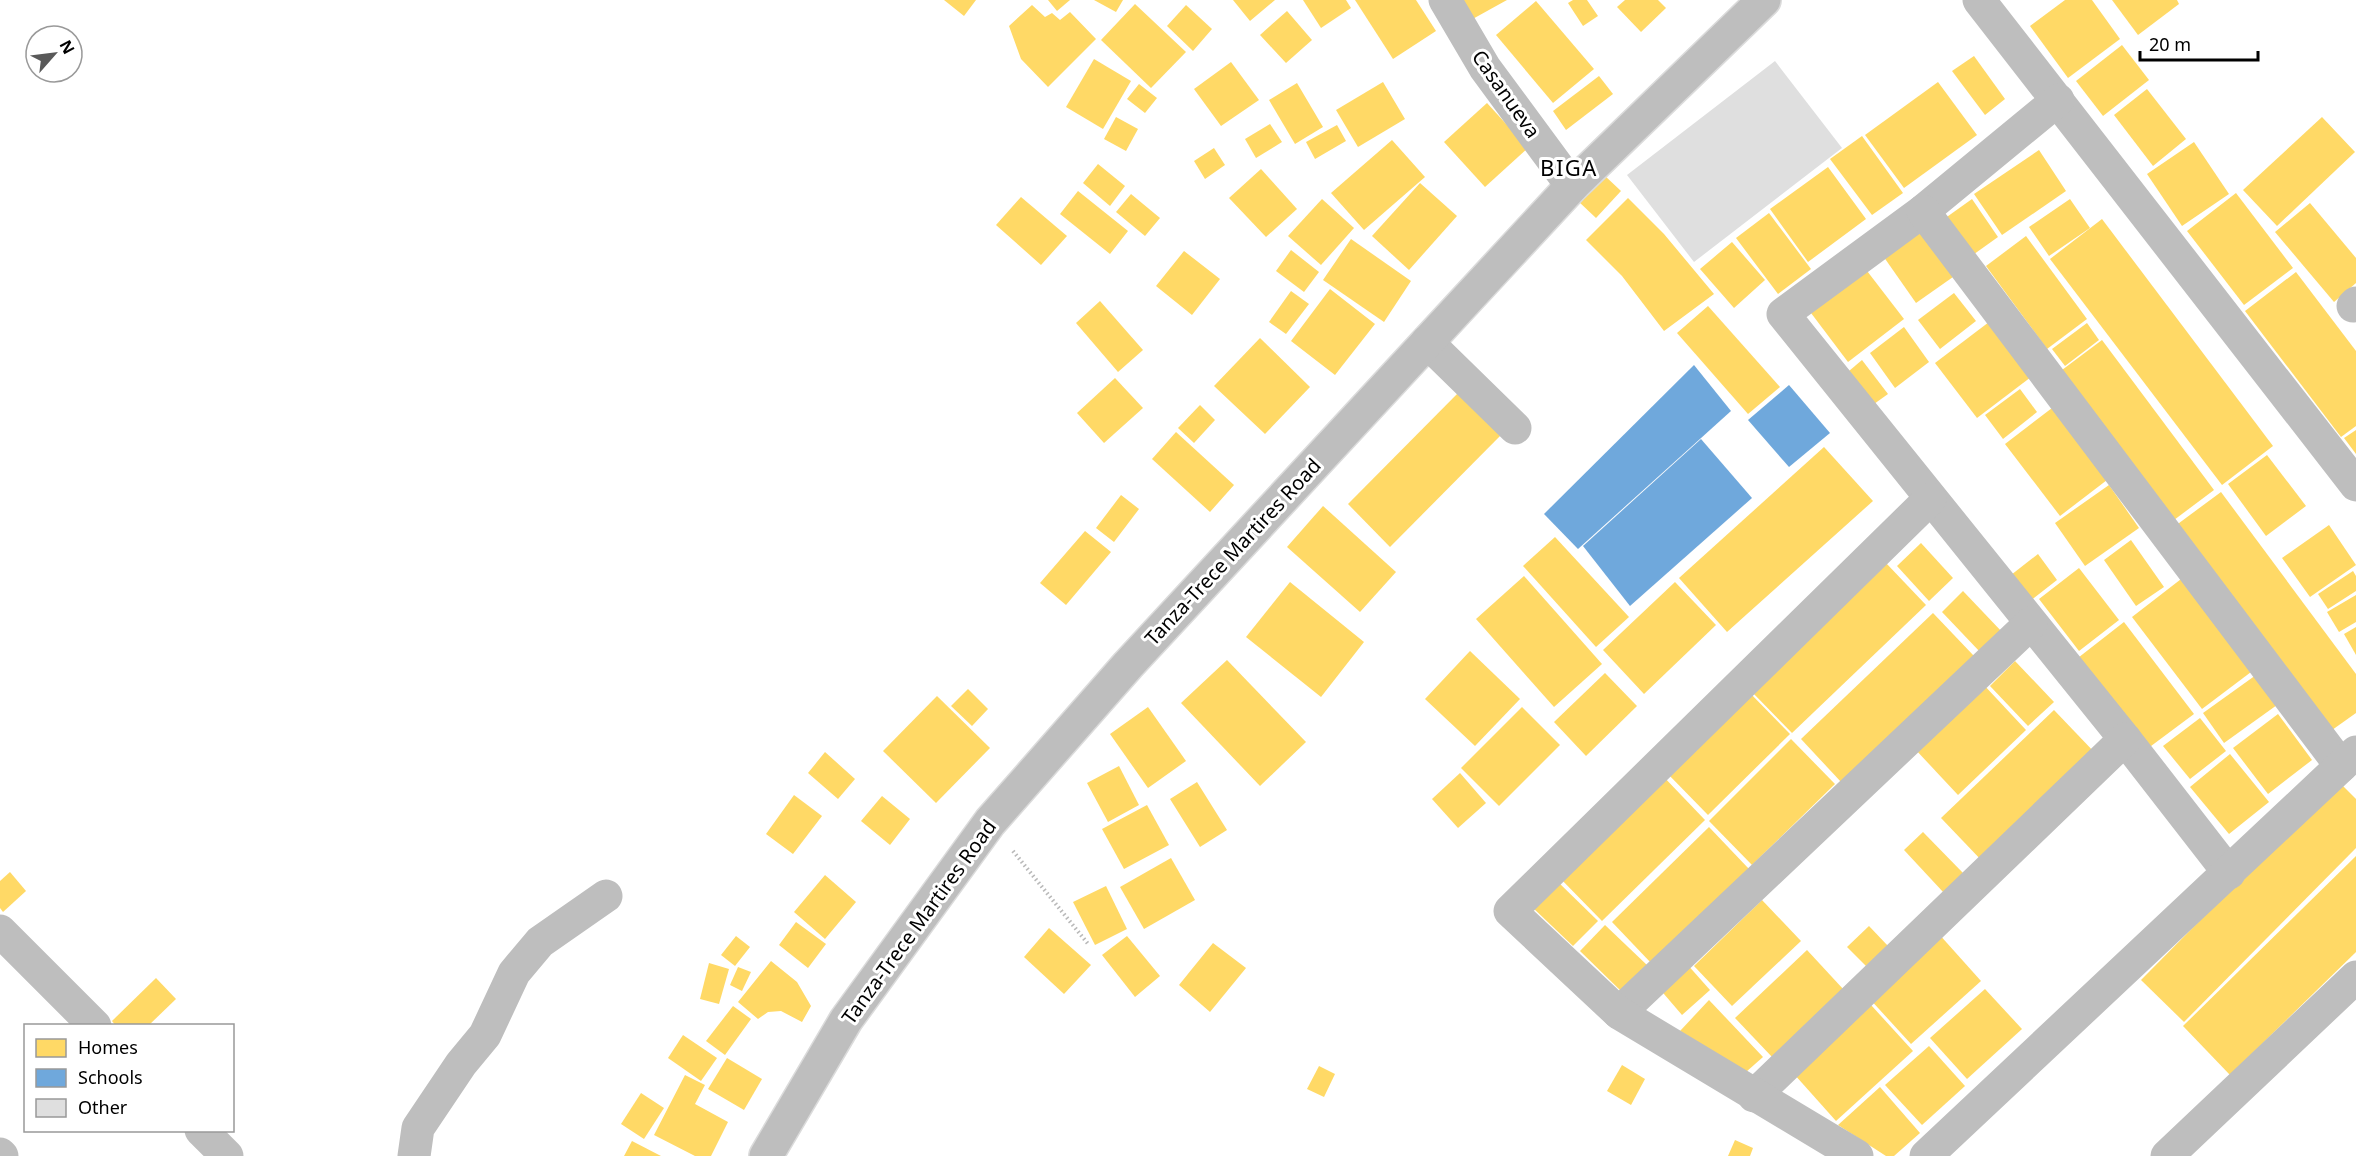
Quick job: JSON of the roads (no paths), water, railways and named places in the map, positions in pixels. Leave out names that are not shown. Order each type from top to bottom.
[{"type":"street","name":"Casanueva","points":[[1445,0],[1485,68],[1572,186]]},
{"type":"street","name":"Tanza-Trece Martires Road","points":[[766,1156],[846,1020],[990,822],[1128,665],[1572,186],[1764,0]]},
{"type":"street","points":[[1979,0],[2356,485]]},
{"type":"street","points":[[2058,100],[1923,211],[1783,314],[2125,739],[2229,873]]},
{"type":"street","points":[[1923,211],[2349,759],[1926,1156]]},
{"type":"street","points":[[1428,342],[1515,428]]},
{"type":"street","points":[[1857,1156],[1619,1013],[1510,911],[1930,498]]},
{"type":"street","points":[[1619,1013],[2031,623]]},
{"type":"street","points":[[1754,1096],[2125,739]]},
{"type":"street","points":[[414,1156],[418,1128],[461,1064],[485,1035],[514,973],[540,942],[606,896]]},
{"type":"street","points":[[0,931],[93,1024]]},
{"type":"street","points":[[2167,1156],[2356,976]]},
{"type":"street","points":[[202,1132],[226,1156]]},
{"type":"district","name":"BIGA","points":[[1569,168]]}]
